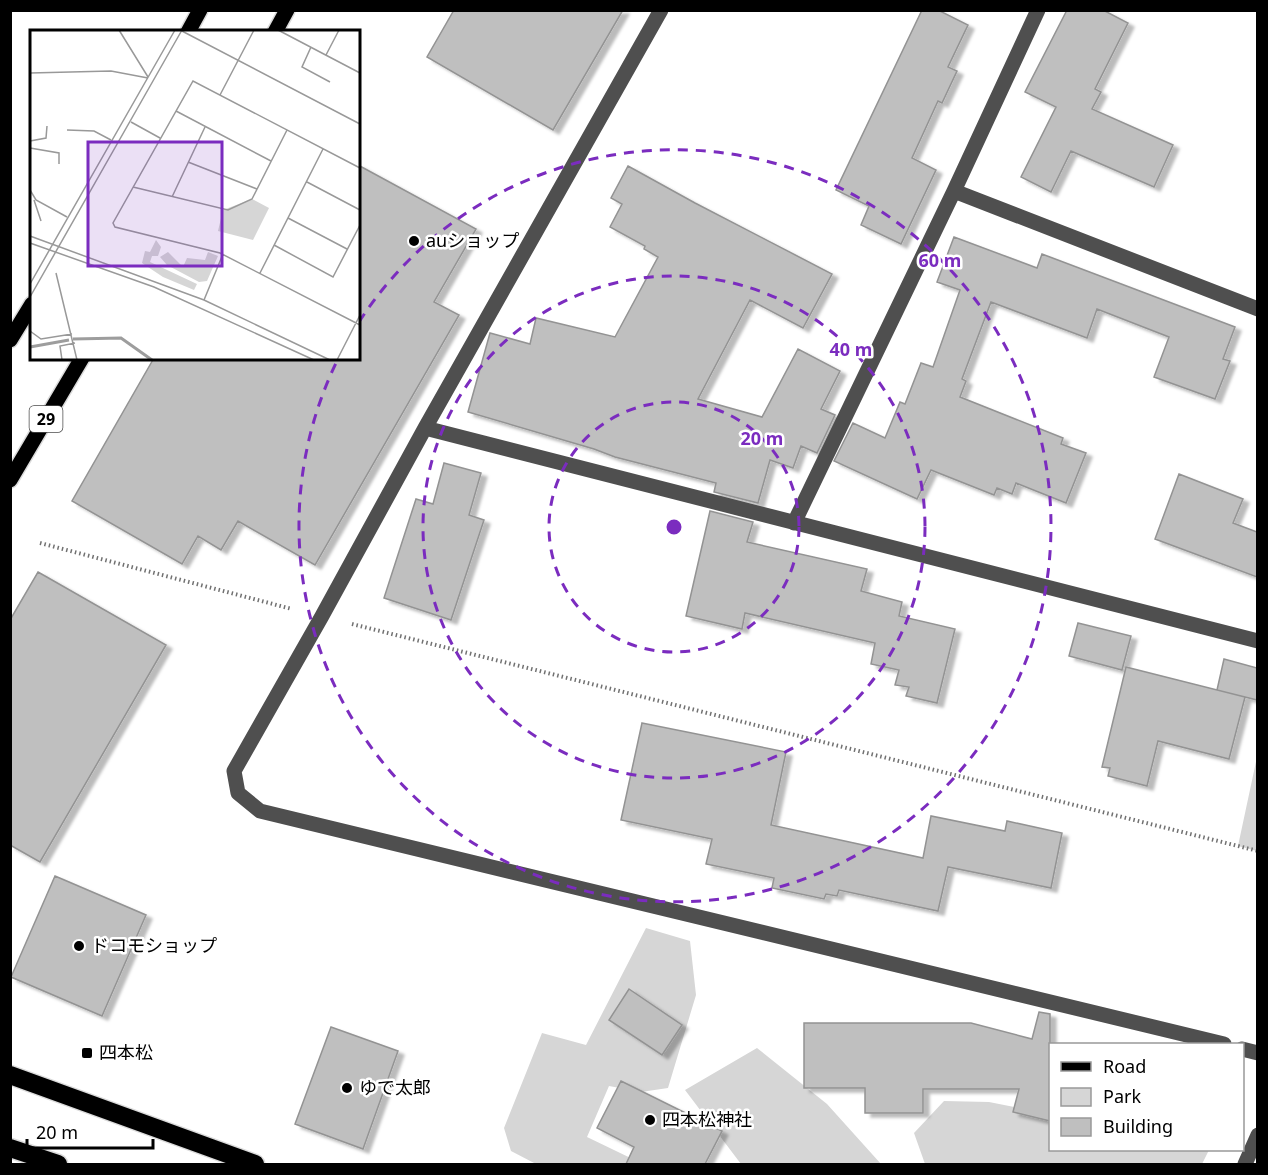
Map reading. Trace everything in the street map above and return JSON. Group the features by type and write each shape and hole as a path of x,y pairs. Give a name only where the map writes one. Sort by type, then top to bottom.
{"highway":[{"path":"10,1075 255,1164"},
{"path":"10,1148 58,1164"}],"main road":[{"path":"189,30 200,10"},
{"path":"276,30 287,10"},
{"path":"10,340 30,307"},
{"name":"29","path":"10,480 81,360"}],"street":[{"path":"661,10 234,771 238,793 260,811 1220,1043"},
{"path":"794,523 954,191 1038,10"},
{"path":"954,191 1257,309"},
{"path":"425,428 1257,641"},
{"path":"1245,1164 1257,1135"}],"path":[{"path":"40,543 1257,851"}],"green space":[{"path":"1257,757 1257,851 1238,846"},
{"path":"646,928 690,941 696,995 668,1088 641,1092 609,1086 587,1137 643,1164 536,1164 511,1151 504,1128 542,1033 586,1045"},
{"path":"757,1048 827,1104 881,1164 741,1164 685,1090"},
{"path":"944,1101 989,1102 1049,1114 1049,1151 1208,1151 1202,1164 925,1164 914,1133"}],"building":[{"path":"454,10 623,10 553,130 427,57"},
{"path":"922,10 938,10 968,25 948,67 957,71 942,103 938,101 912,158 936,170 901,244 861,225 869,206 836,190"},
{"path":"1067,10 1103,10 1128,23 1095,89 1101,92 1092,109 1173,145 1154,187 1071,151 1051,192 1021,177 1056,107 1025,92"},
{"path":"360,166 476,229 434,302 459,315 315,565 238,521 221,550 198,536 182,564 72,501 153,360 360,360"},
{"path":"628,166 832,274 803,328 750,300 698,399 762,417 798,349 840,371 821,409 835,415 817,453 801,446 793,468 770,460 758,503 714,492 716,483 615,457 468,412 490,333 530,344 536,318 615,337 658,257 644,249 645,246 610,227 622,204 611,198"},
{"path":"954,237 1037,268 1042,254 1235,327 1223,359 1230,361 1215,399 1154,377 1169,337 1097,309 1087,338 991,302 962,379 966,381 960,397 1063,438 1061,444 1086,453 1066,503 1016,483 1012,494 997,488 994,495 931,470 917,499 834,461 853,423 885,438 900,402 905,404 921,363 933,367 960,290 937,282"},
{"path":"444,463 481,473 469,515 484,520 451,620 384,598 416,499 433,504"},
{"path":"1179,474 1243,499 1233,523 1257,532 1257,577 1155,539"},
{"path":"710,511 753,522 747,542 867,569 861,591 902,602 899,616 955,629 937,703 906,696 909,687 895,685 899,670 871,664 875,643 745,613 742,629 686,616"},
{"path":"38,572 166,645 40,862 10,845 10,620"},
{"path":"1078,623 1131,636 1122,670 1069,656"},
{"path":"1224,659 1257,668 1257,700 1217,690"},
{"path":"1126,667 1245,697 1229,759 1158,741 1147,786 1108,776 1110,768 1102,767"},
{"path":"642,723 786,752 771,825 923,858 931,816 1005,831 1007,821 1062,833 1051,888 948,867 938,911 839,890 837,896 826,894 824,899 772,888 774,878 706,864 712,839 621,820"},
{"name":"ドコモショップ","path":"55,876 146,915 102,1016 11,977"},
{"path":"629,989 682,1025 662,1055 609,1020"},
{"path":"1039,1012 1050,1014 1049,1121 1013,1112 1019,1089 923,1089 923,1113 865,1113 865,1088 804,1088 804,1023 971,1023 1032,1039"},
{"name":"ゆで太郎","path":"331,1027 398,1051 363,1149 295,1124"},
{"name":"四本松神社","path":"621,1081 722,1131 705,1164 626,1164 634,1147 597,1128"}],"place":[{"name":"auショップ","path":"414,241"},
{"name":"ドコモショップ","path":"79,946"},
{"name":"四本松","path":"87,1053"},
{"name":"ゆで太郎","path":"347,1088"},
{"name":"四本松神社","path":"650,1120"}]}
